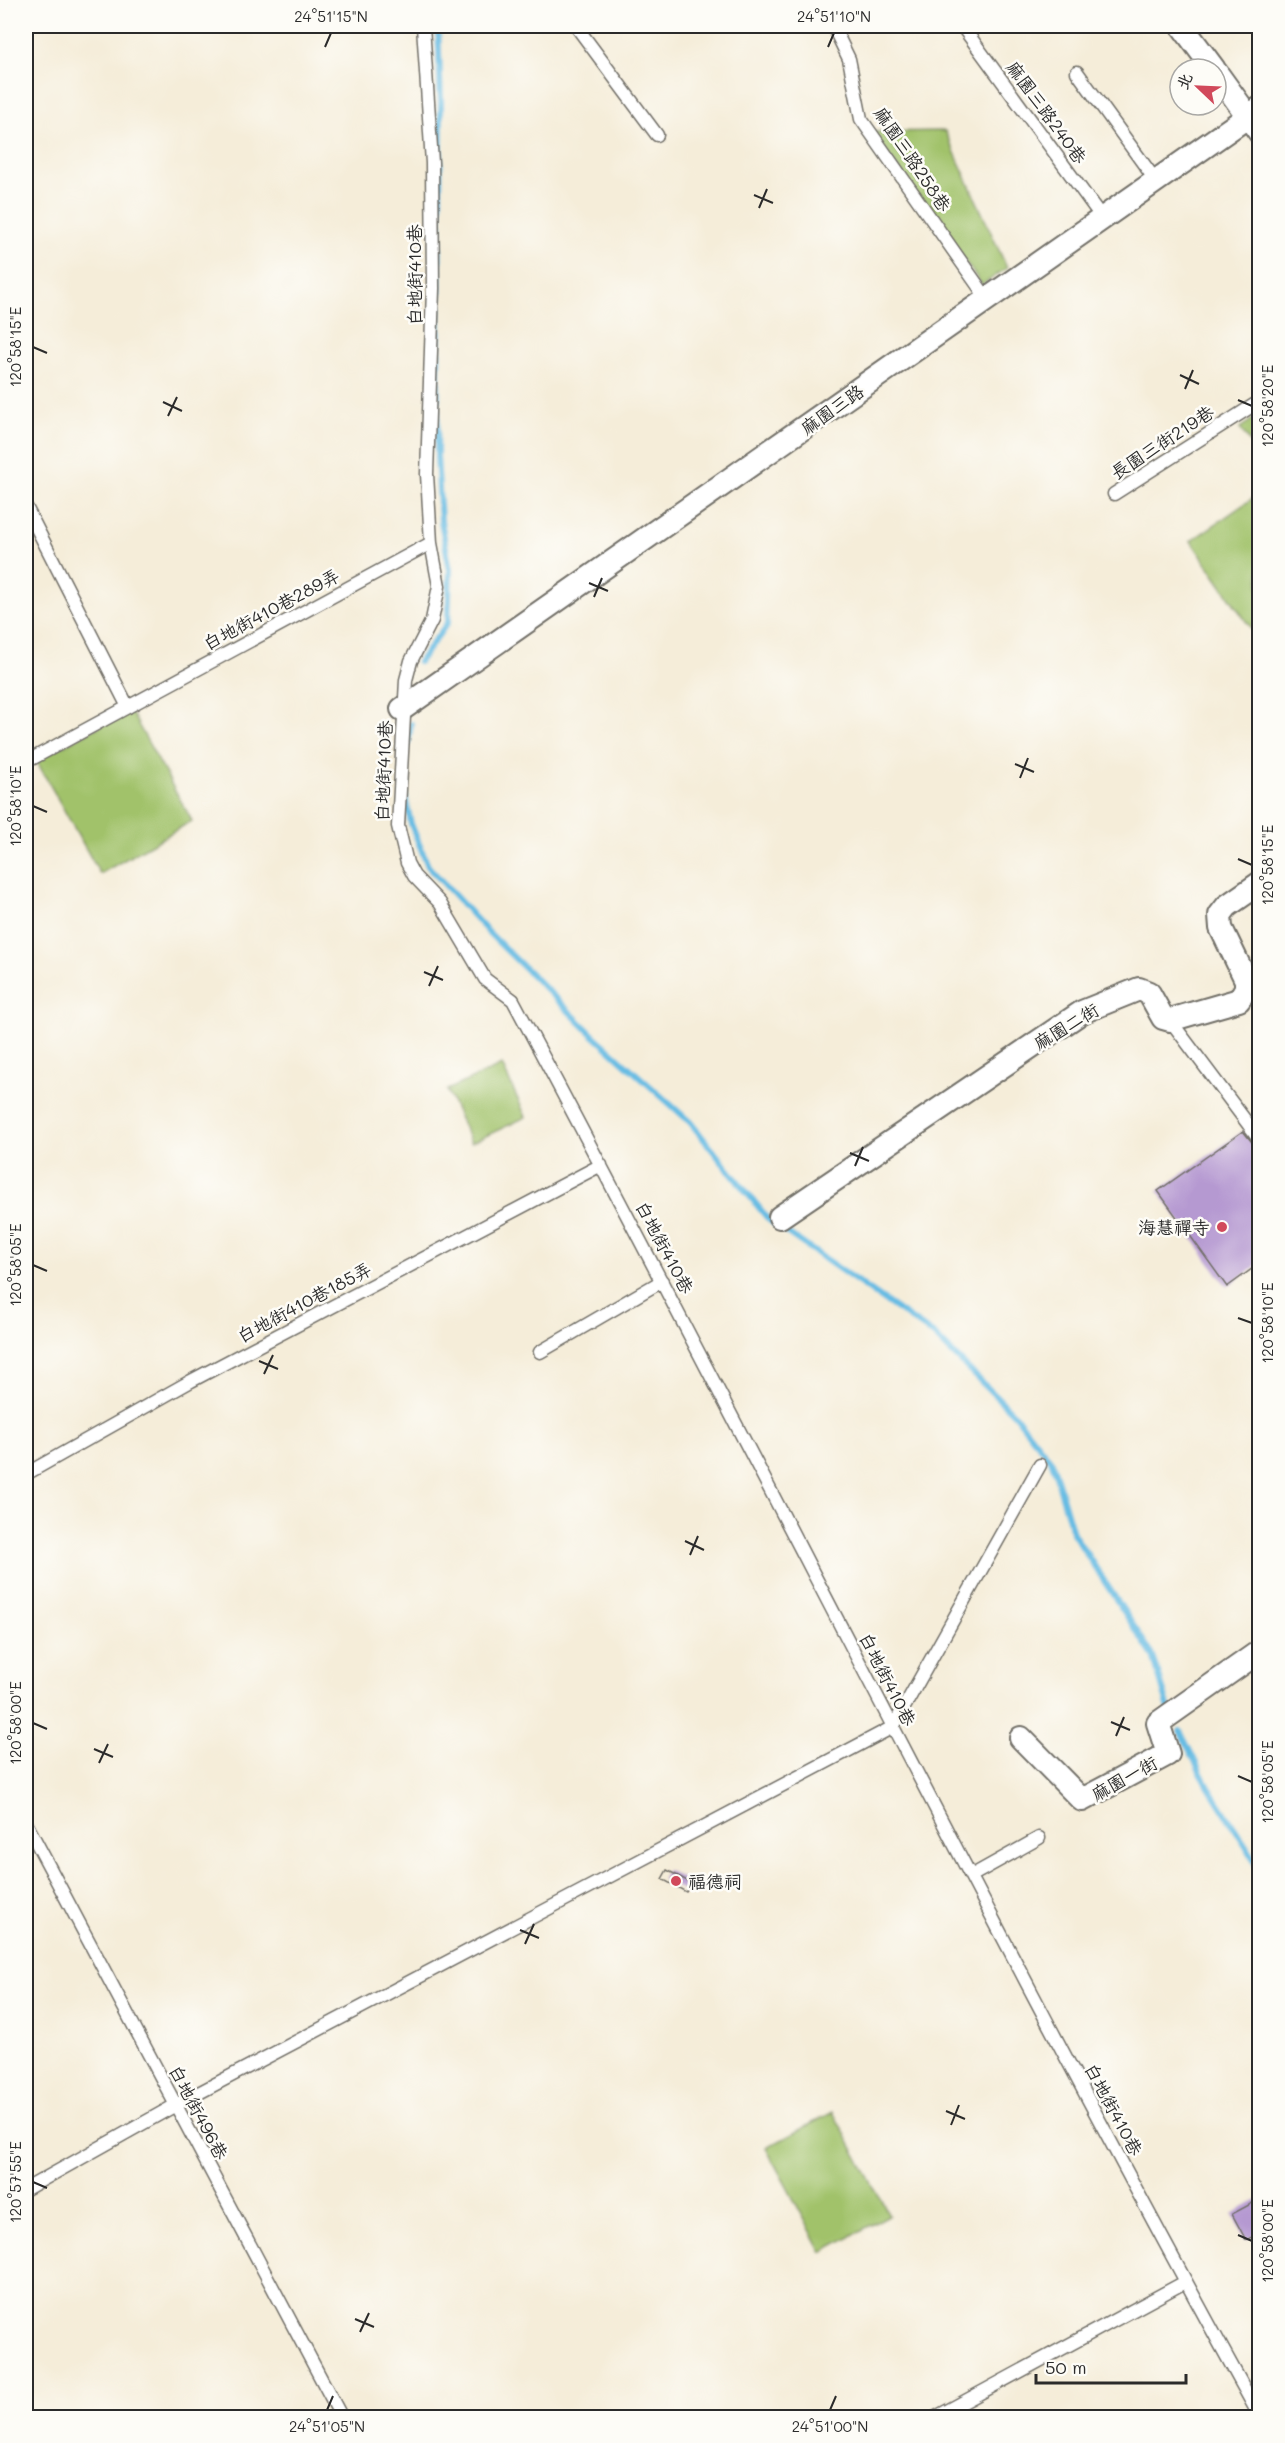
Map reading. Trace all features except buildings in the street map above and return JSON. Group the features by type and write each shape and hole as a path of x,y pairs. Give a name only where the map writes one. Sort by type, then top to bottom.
{"street":[{"path":"1182,26 1205,57"},
{"path":"1228,86 1256,119"},
{"name":"麻園三路","path":"402,709 1156,181 1256,119"},
{"path":"1170,1020 1239,1000 1246,980 1221,928 1220,915 1227,906 1260,883"},
{"name":"麻園二街","path":"780,1217 1082,1012 1139,989 1149,993 1163,1018 1170,1020"},
{"name":"麻園一街","path":"1021,1738 1082,1800 1168,1754 1158,1723 1260,1651"}],"lane":[{"name":"白地街410巷","path":"423,26 433,288 427,474 431,543 439,586 432,620 409,670 402,709 398,826 407,862 414,876 440,903 485,979 513,1000 1185,2282 1260,2417"},
{"path":"576,26 657,135"},
{"name":"麻園三路258巷","path":"833,26 849,59 861,119 988,300"},
{"name":"麻園三路240巷","path":"962,26 1103,219"},
{"path":"1077,72 1156,181"},
{"name":"長園三街219巷","path":"1114,494 1260,401"},
{"path":"26,507 128,707"},
{"name":"白地街410巷289弄","path":"26,762 431,543"},
{"path":"1170,1020 1260,1140"},
{"name":"白地街410巷185弄","path":"26,1474 191,1382 601,1165"},
{"path":"540,1352 662,1281"},
{"path":"26,2189 174,2106 893,1727 1040,1465"},
{"name":"白地街496巷","path":"26,1823 174,2106 342,2418"},
{"path":"971,1876 1039,1838"},
{"path":"934,2418 1185,2282"}],"green space":[{"path":"945,131 1007,268 982,285 871,132"},
{"path":"1259,415 1259,456 1240,428"},
{"path":"1259,494 1259,640 1191,541"},
{"path":"130,710 192,821 100,874 36,760"},
{"path":"502,1065 526,1117 471,1143 447,1090"},
{"path":"833,2112 889,2215 822,2252 766,2148"}],"waterway":[{"path":"419,662 448,622 450,570 441,521 437,456 441,102 438,26"},
{"path":"408,744 411,724"},
{"path":"404,790 411,824 428,866 487,931 593,1035 690,1122 769,1220 934,1335 1014,1414 1052,1462 1073,1533 1153,1656 1169,1709"},
{"path":"1180,1731 1205,1781 1253,1857 1260,1877"}],"place":[{"name":"海慧禪寺","path":"1222,1227"},
{"name":"福德祠","path":"676,1881"}]}
